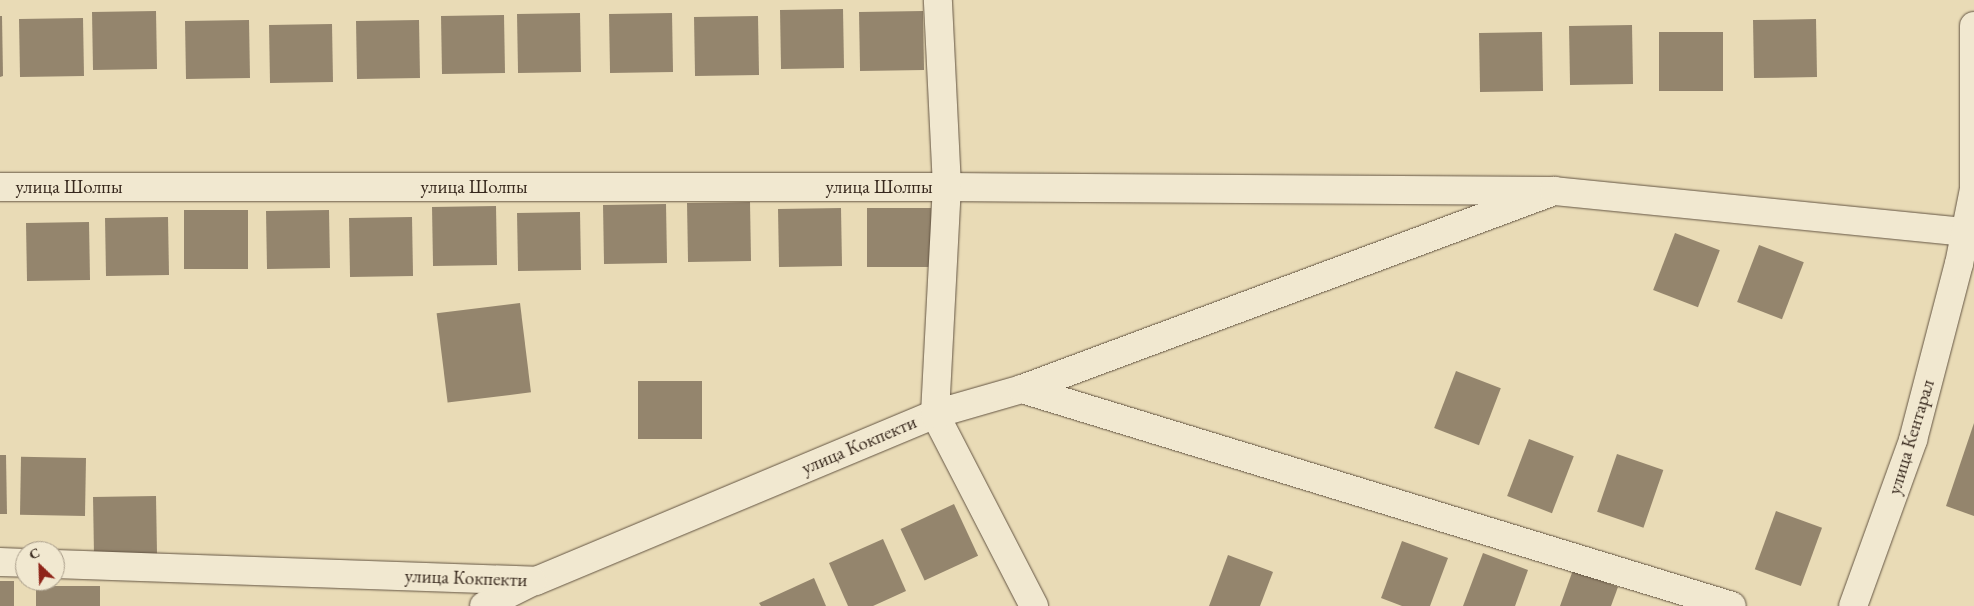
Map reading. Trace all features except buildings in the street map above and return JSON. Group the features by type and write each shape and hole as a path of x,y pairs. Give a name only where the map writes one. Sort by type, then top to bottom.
{"street":[{"path":"938,0 947,187 935,414 1034,606"},
{"name":"улица Кентарал","path":"1854,606 1914,440 1966,267 1965,232 1974,189 1974,26"},
{"name":"улица Шолпы","path":"0,187 947,187 1554,191 1965,232"},
{"name":"улица Кокпекти","path":"65,564 536,581 935,414 1022,389 1554,191"},
{"path":"1022,389 1732,606"},
{"path":"0,562 15,563"},
{"path":"484,606 536,581"}]}
